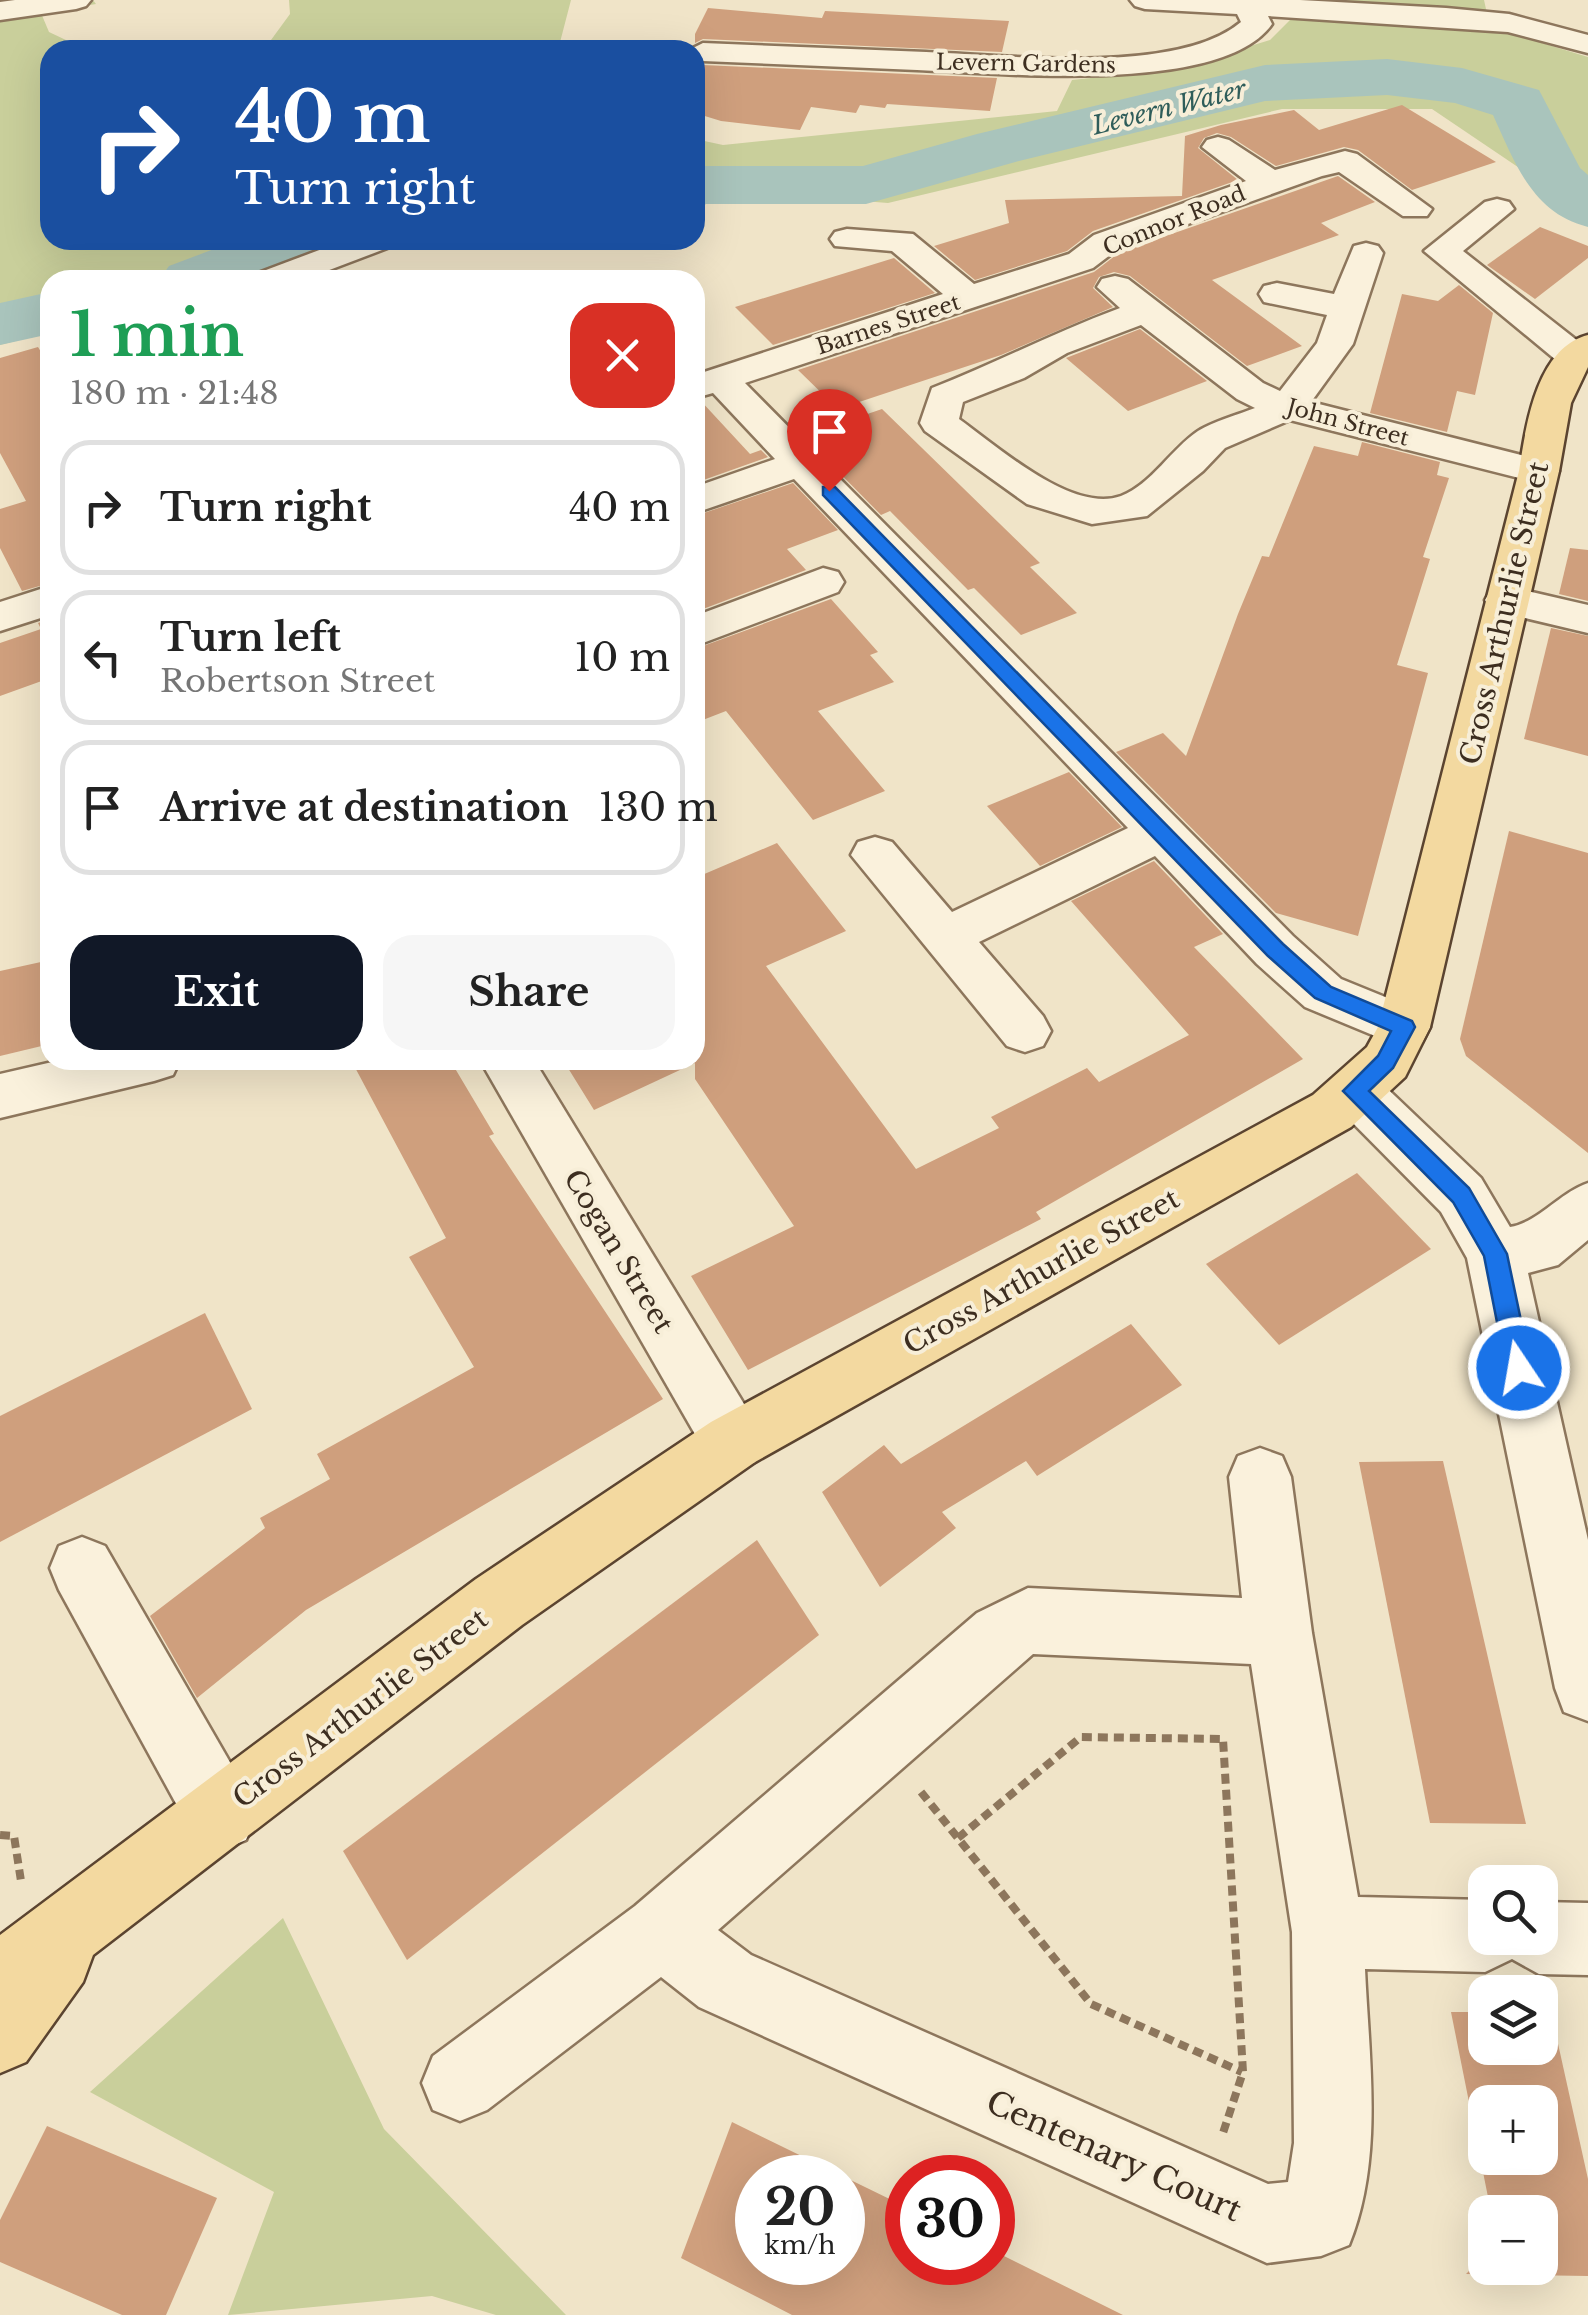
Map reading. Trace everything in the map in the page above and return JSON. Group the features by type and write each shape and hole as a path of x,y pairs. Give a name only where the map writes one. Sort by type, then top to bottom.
{"main road":[{"name":"Cross Arthurlie Street","path":"0,1980 499,1602 733,1442 1332,1112 1386,1062 1404,1027 1539,471 1551,395 1582,352"},
{"name":"Cross Arthurlie Street","path":"0,2036 86,1917"}],"street":[{"path":"0,10 76,0"},
{"path":"1145,0 1510,23 1588,44"},
{"name":"Levern Gardens","path":"705,52 762,64 1141,64 1206,53 1238,40 1257,24 1248,6"},
{"name":"Connor Road","path":"1218,147 1270,182"},
{"name":"Connor Road","path":"1081,261 1106,242 1270,182 1345,162 1414,209"},
{"path":"1498,209 1441,251 1582,352"},
{"path":"847,239 901,241 969,298"},
{"path":"297,270 351,250"},
{"path":"1146,310 1054,345 1011,370 945,396 940,423 1041,495 1092,511 1133,507 1190,463 1211,440 1287,408 1335,344 1366,254"},
{"name":"Barnes Street","path":"708,383 1081,261"},
{"name":"John Street","path":"1081,261 1250,391 1287,408 1539,471"},
{"path":"1277,294 1348,308"},
{"path":"708,383 801,463 1275,950 1323,992 1404,1027"},
{"path":"705,497 801,463"},
{"path":"707,640 823,582"},
{"path":"1506,600 1588,619"},
{"path":"0,617 40,603"},
{"path":"944,937 1162,832"},
{"path":"875,856 1025,1031"},
{"path":"0,1096 111,1070"},
{"name":"Cogan Street","path":"512,1070 733,1442"},
{"path":"1354,1091 1461,1195 1495,1254 1577,1594 1588,1688"},
{"path":"1495,1254 1538,1247 1588,1207"},
{"name":"Centenary Court","path":"661,1932 724,1981 1202,2196 1267,2224 1321,2217 1333,2143 1328,1932 1279,1633 1260,1477"},
{"path":"82,1568 220,1815"},
{"path":"460,2084 661,1932 1000,1636 1028,1622 1279,1633"},
{"path":"1328,1932 1468,1936"},
{"path":"1558,1938 1588,1939"}],"path":[{"path":"958,1838 1081,1736 1223,1738 1242,2072 1202,2196"},
{"path":"880,1740 1090,2004 1242,2072"}],"green space":[{"path":"0,0 93,0 96,4 41,13 49,32 66,40 40,40 40,250 274,250 230,270 40,270 40,335 0,345"},
{"path":"289,0 571,0 561,40 271,40 290,14"},
{"path":"1236,0 1484,0 1490,27 1588,57 1588,183 1555,192 1432,109 1282,109 888,203 723,190 705,205 705,141 723,145 1057,111 1072,80 1156,71 1201,61 1270,40 1297,13"},
{"path":"283,1918 384,2129 566,2315 496,2315 432,2296 228,2315 274,2192 90,2092"}],"building":[{"path":"708,8 822,18 825,11 1009,21 1002,52 695,40"},
{"path":"705,65 997,78 990,111 887,104 885,108 860,105 856,113 811,107 800,130 705,116"},
{"path":"1402,105 1496,162 1412,190 1358,150 1344,147 1276,166 1231,137 1217,133 1204,138 1198,148 1238,180 1093,231 1067,251 975,280 934,246 1009,223 1005,200 1182,196 1185,136 1221,125 1294,110 1319,130"},
{"path":"1338,176 1375,202 1321,223 1339,235 1212,280 1302,346 1247,366 1130,276 1114,272 1099,277 1093,288 1113,307 1001,355 838,409 798,370 1094,272 1120,252"},
{"path":"1540,227 1588,246 1588,258 1535,299 1487,265"},
{"path":"894,258 935,293 773,345 735,307"},
{"path":"1459,285 1493,313 1475,395 1457,391 1447,432 1370,413 1402,294 1438,301"},
{"path":"1140,329 1207,381 1128,411 1066,358"},
{"path":"38,347 40,350 40,586 22,591 0,548 0,509 26,501 0,453 0,358"},
{"path":"705,405 750,454 761,450 768,457 705,479"},
{"path":"882,409 1040,563 1030,567 1077,613 1021,635 974,588 968,590 890,511 881,515 803,436"},
{"path":"1362,442 1440,462 1437,475 1449,478 1423,557 1430,559 1397,665 1428,673 1358,936 1276,913 1116,752 1163,733 1186,756 1238,614 1262,556 1269,557 1314,446 1358,456"},
{"path":"793,483 838,530 787,549 806,570 705,608 705,513"},
{"path":"1570,548 1588,550 1588,601 1559,594"},
{"path":"831,599 878,652 870,655 894,682 818,711 885,791 813,820 726,711 705,719 705,645"},
{"path":"1551,628 1588,636 1588,756 1524,739"},
{"path":"40,629 40,682 0,696 0,643"},
{"path":"1069,772 1122,827 1040,866 987,806"},
{"path":"1509,831 1588,853 1588,1153 1466,1056 1460,1039"},
{"path":"777,843 846,931 766,966 916,1169 999,1128 991,1117 1087,1068 1099,1082 1189,1035 1071,901 1154,861 1223,934 1194,947 1303,1059 1036,1212 1041,1219 748,1370 691,1276 794,1226 695,1079 695,1070 705,1070 705,874"},
{"path":"40,962 40,1046 0,1056 0,971"},
{"path":"356,1070 456,1070 494,1134 489,1136 663,1399 306,1610 197,1698 150,1616 265,1528 260,1518 330,1479 317,1454 474,1367 409,1257 446,1238"},
{"path":"569,1070 680,1070 594,1110"},
{"path":"1357,1173 1431,1249 1279,1345 1206,1264"},
{"path":"205,1313 252,1409 0,1542 0,1416"},
{"path":"1131,1324 1182,1385 1037,1476 1026,1461 942,1512 956,1528 880,1587 822,1492 884,1445 901,1464"},
{"path":"1443,1461 1526,1824 1430,1823 1359,1462"},
{"path":"757,1540 819,1635 407,1960 343,1851"},
{"path":"1451,2012 1468,2012 1468,2065 1558,2065 1558,2044 1588,2179 1588,2276 1558,2276 1558,2195 1488,2195 1484,2175 1558,2175 1558,2085 1468,2085 1468,2097"},
{"path":"732,2122 800,2155 735,2155 735,2285 865,2285 865,2187 885,2197 885,2285 1015,2285 1015,2261 1123,2315 792,2315 681,2258"},
{"path":"47,2126 217,2198 166,2315 122,2315 0,2262 0,2220"}],"waterway":[{"name":"Levern Water","path":"705,185 866,185 999,147 1265,83 1387,77 1462,86 1518,103 1553,178 1588,208"},
{"name":"Levern Water","path":"226,270 270,250"},
{"name":"Levern Water","path":"0,324 40,315"}],"route":[{"path":"829,491 1275,950 1323,992 1404,1027 1386,1062 1354,1091 1461,1195 1495,1254 1519,1368"}]}
